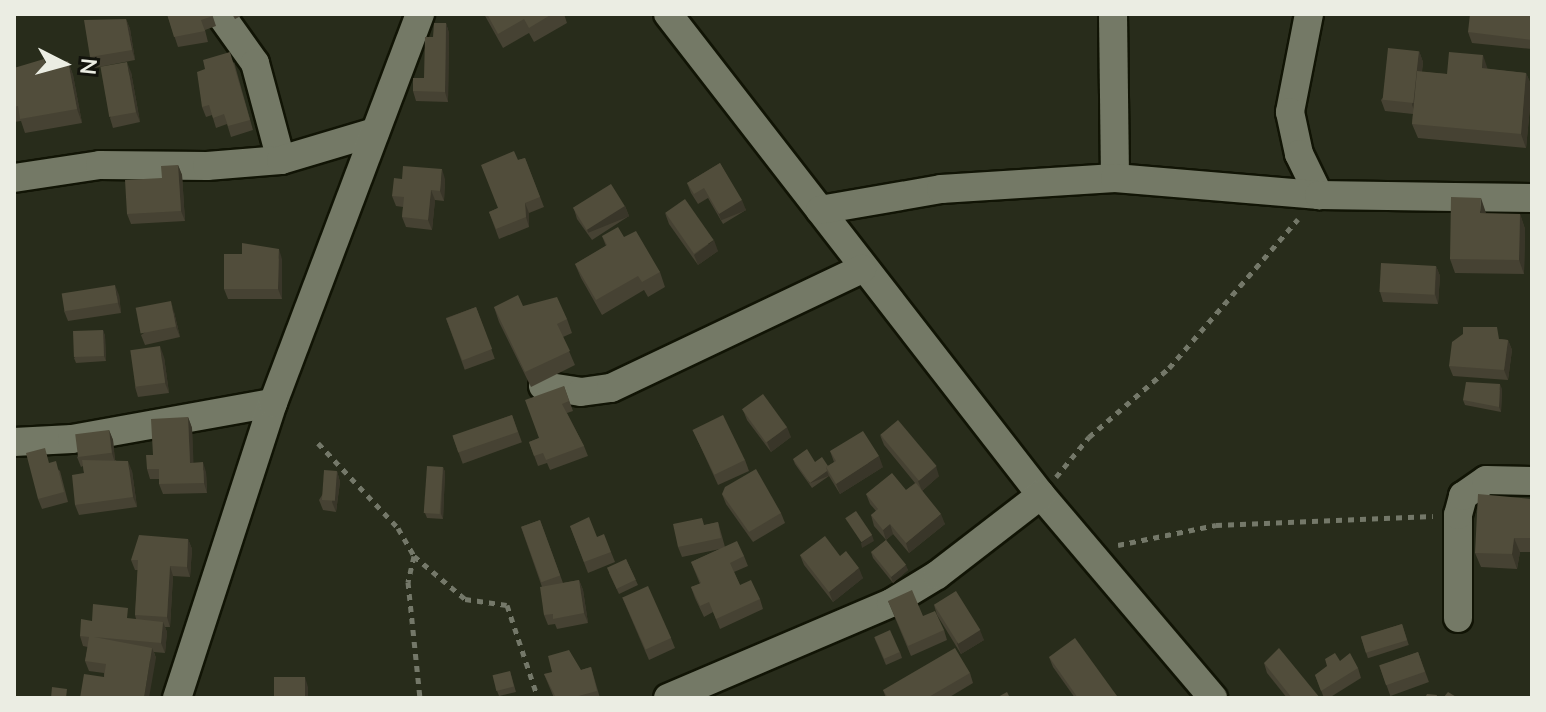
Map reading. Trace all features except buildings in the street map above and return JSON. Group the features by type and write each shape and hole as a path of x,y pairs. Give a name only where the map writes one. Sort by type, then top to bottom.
{"street":[{"path":"220,14 255,63 281,160"},
{"path":"177,698 273,403 420,14"},
{"path":"668,14 862,269 1041,495 1213,698"},
{"path":"1113,14 1115,178"},
{"path":"1309,14 1290,112 1299,154 1319,195"},
{"path":"14,178 100,165 207,166 281,160 375,132"},
{"path":"820,210 941,189 1115,178 1319,195 1532,198"},
{"path":"543,386 581,392 611,388 862,269"},
{"path":"14,442 72,439 273,403"},
{"path":"1458,618 1458,515 1463,496 1486,480 1532,481"},
{"path":"668,698 891,603 937,575 1041,495"}],"path":[{"path":"1041,495 1089,437 1169,368 1319,195"},
{"path":"318,443 398,528 414,556 465,599 507,605 538,698"},
{"path":"1089,553 1216,525 1458,515"},
{"path":"414,556 408,582 420,698"}]}
